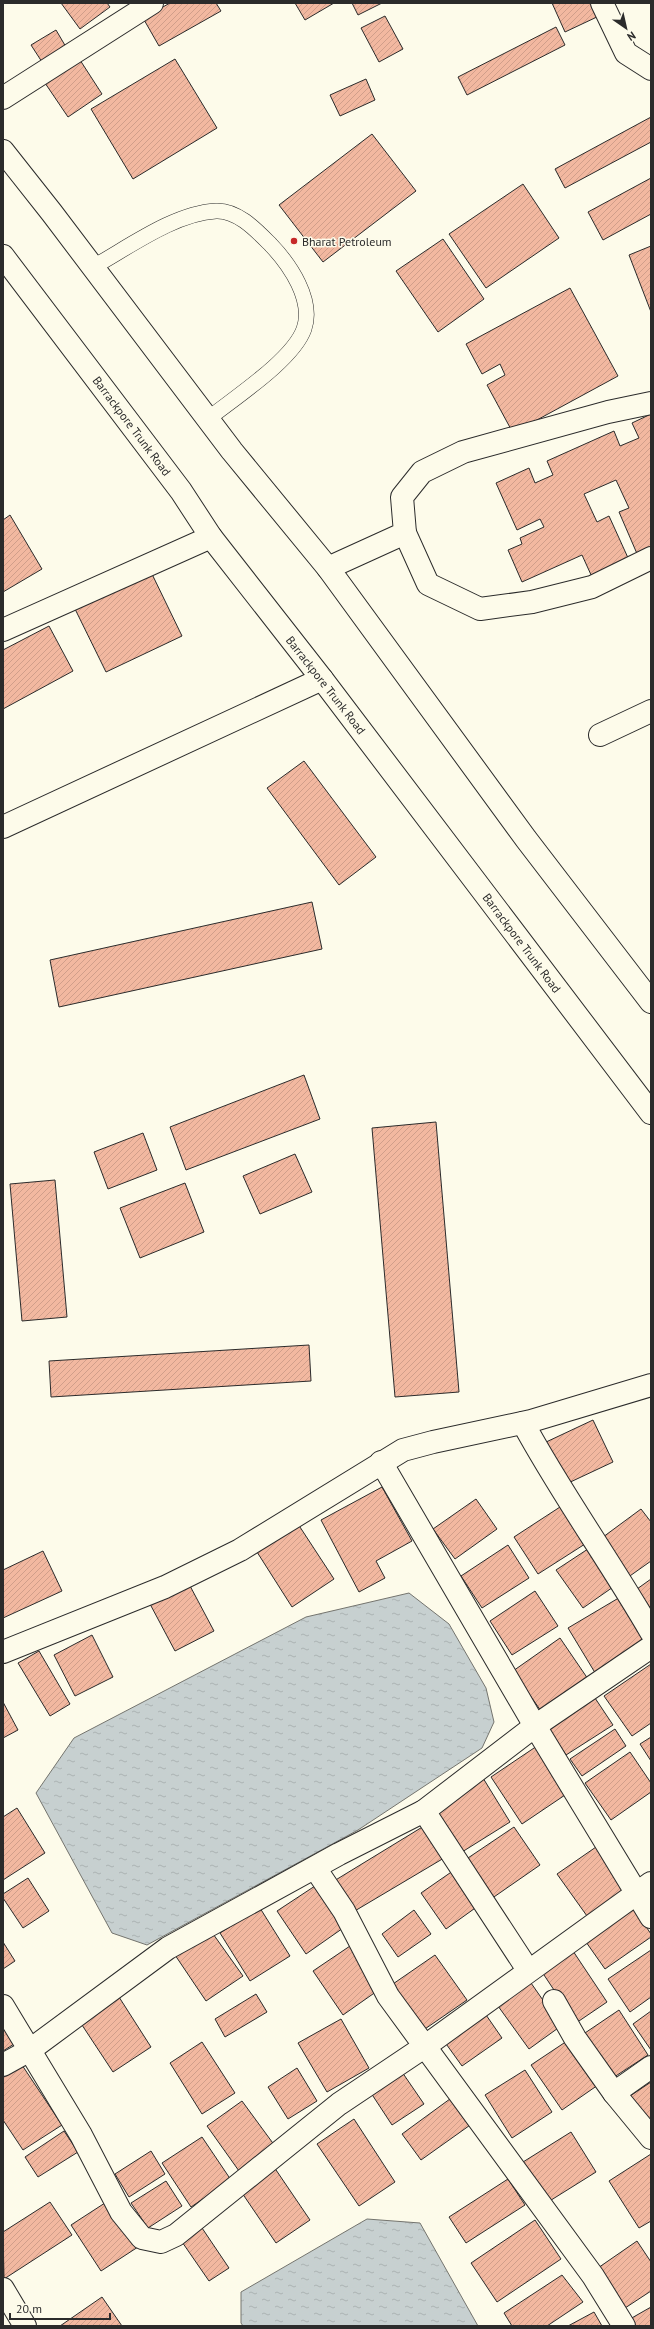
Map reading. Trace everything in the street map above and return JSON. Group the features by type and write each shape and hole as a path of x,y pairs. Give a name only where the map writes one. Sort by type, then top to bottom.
{"street":[{"path":"3,98 152,3"},
{"path":"602,3 626,53 651,69"},
{"path":"3,151 208,419 328,568 526,839 651,1002"},
{"name":"Barrackpore Trunk Road","path":"3,256 176,485 211,537 322,678 651,1113"},
{"path":"651,403 608,412 463,452 422,472 402,497 405,533 428,584 480,609 532,602 592,587 651,558"},
{"path":"328,568 405,533"},
{"path":"3,630 211,537"},
{"path":"3,828 322,678"},
{"path":"600,735 651,711"},
{"path":"3,1652 172,1584 240,1550 381,1462 404,1450 433,1442 523,1423 651,1385"},
{"path":"523,1423 547,1467 627,1590 651,1632"},
{"path":"381,1462 535,1726 643,1889 651,1917"},
{"path":"3,2066 30,2050 168,1948 424,1811 535,1726 651,1648"},
{"path":"424,1811 528,1970"},
{"path":"315,1868 344,1911 388,1996 593,2276 624,2326"},
{"path":"3,2006 81,2134 121,2212 142,2238 161,2242 182,2231 339,2104 424,2047 528,1970 643,1889"},
{"path":"554,2001 575,2038 614,2093 651,2138"},
{"path":"614,2093 651,2067"},
{"path":"3,2289 25,2326"}],"lane":[{"path":"93,267 185,217 218,211 238,216 255,230 272,246 292,272 303,295 306,313 304,328 298,341 284,357 208,419"}],"water":[{"path":"409,1593 449,1624 486,1688 494,1722 482,1748 358,1830 147,1945 112,1933 36,1793 74,1738 306,1617"},
{"path":"367,2219 420,2223 478,2326 243,2326 241,2323 241,2292"}],"building":[{"path":"61,3 107,3 110,7 80,29"},
{"path":"170,3 216,3 221,11 159,46 143,18"},
{"path":"295,3 334,3 305,20"},
{"path":"352,3 382,3 358,15"},
{"path":"552,3 594,3 599,16 565,32"},
{"path":"385,16 403,49 379,62 361,28"},
{"path":"556,27 565,45 467,95 458,77"},
{"path":"56,30 66,47 42,62 31,45"},
{"path":"175,59 217,128 133,179 91,109"},
{"path":"80,60 102,94 68,117 45,83"},
{"path":"366,79 375,100 340,116 330,95"},
{"path":"651,117 651,142 565,188 555,169"},
{"path":"372,134 416,191 323,262 279,205"},
{"path":"651,178 651,214 603,240 588,212"},
{"path":"523,184 559,238 486,288 449,234"},
{"path":"443,239 484,299 438,332 396,271"},
{"path":"651,246 651,312 629,255"},
{"path":"570,288 618,376 513,433 487,385 505,375 500,364 482,374 466,344"},
{"path":"651,414 651,550 638,556 619,512 629,508 616,480 584,494 597,522 609,516 629,560 592,577 582,555 522,582 508,550 522,544 520,538 544,527 540,519 517,530 496,483 529,468 535,483 553,475 547,461 614,431 620,446 639,438 632,423"},
{"path":"10,515 42,569 3,592 3,520"},
{"path":"151,572 182,636 106,672 75,609"},
{"path":"49,626 73,671 3,709 3,650"},
{"path":"304,761 376,857 339,885 267,788"},
{"path":"312,902 322,949 59,1007 50,960"},
{"path":"304,1075 320,1119 186,1170 170,1127"},
{"path":"436,1122 459,1392 395,1397 372,1128"},
{"path":"143,1133 157,1170 108,1189 94,1152"},
{"path":"295,1154 312,1192 260,1214 243,1176"},
{"path":"55,1180 67,1317 22,1321 10,1184"},
{"path":"185,1183 204,1232 140,1258 120,1208"},
{"path":"309,1345 311,1381 51,1397 49,1361"},
{"path":"593,1420 613,1462 564,1485 544,1443"},
{"path":"382,1487 412,1541 376,1561 385,1578 359,1592 321,1520"},
{"path":"476,1499 497,1529 455,1559 433,1529"},
{"path":"560,1507 585,1544 538,1574 514,1537"},
{"path":"641,1509 651,1522 651,1561 627,1578 599,1540"},
{"path":"298,1524 334,1579 292,1607 257,1552"},
{"path":"508,1545 529,1578 482,1608 461,1576"},
{"path":"591,1547 616,1585 583,1608 556,1570"},
{"path":"43,1551 62,1591 3,1618 3,1570"},
{"path":"651,1579 651,1609 637,1589"},
{"path":"189,1584 214,1631 175,1651 150,1604"},
{"path":"535,1591 558,1626 512,1655 490,1621"},
{"path":"622,1596 651,1643 597,1676 568,1628"},
{"path":"92,1635 113,1677 75,1696 54,1655"},
{"path":"560,1638 588,1679 541,1711 513,1671"},
{"path":"39,1651 70,1704 50,1716 18,1663"},
{"path":"651,1664 651,1723 632,1736 604,1696"},
{"path":"595,1698 613,1725 566,1755 549,1729"},
{"path":"3,1702 18,1730 3,1738"},
{"path":"615,1729 626,1746 582,1776 570,1759"},
{"path":"651,1737 651,1761 640,1744"},
{"path":"537,1746 568,1793 522,1824 491,1777"},
{"path":"630,1752 651,1783 651,1792 611,1820 585,1783"},
{"path":"483,1778 510,1822 462,1852 434,1808"},
{"path":"17,1808 45,1853 3,1880 3,1817"},
{"path":"424,1826 444,1858 353,1912 334,1881"},
{"path":"514,1827 540,1865 491,1899 465,1860"},
{"path":"596,1847 626,1888 587,1916 557,1874"},
{"path":"460,1866 485,1901 446,1929 421,1893"},
{"path":"28,1878 49,1911 23,1928 3,1898 3,1894"},
{"path":"318,1884 346,1926 306,1954 277,1911"},
{"path":"260,1908 290,1956 250,1981 220,1933"},
{"path":"634,1909 651,1934 651,1937 605,1969 586,1942"},
{"path":"414,1910 431,1934 398,1957 382,1934"},
{"path":"211,1931 243,1976 206,2001 175,1955"},
{"path":"3,1942 15,1961 3,1969"},
{"path":"350,1946 380,1989 343,2015 313,1971"},
{"path":"651,1950 651,1997 630,2012 608,1979"},
{"path":"573,1951 607,2002 576,2023 542,1972"},
{"path":"435,1955 467,2000 422,2031 390,1986"},
{"path":"531,1983 561,2026 529,2049 498,2006"},
{"path":"256,1994 267,2012 225,2037 215,2019"},
{"path":"119,1997 151,2047 113,2072 80,2022"},
{"path":"619,2010 648,2055 608,2081 579,2037"},
{"path":"651,2011 651,2050 633,2024"},
{"path":"484,2012 502,2038 462,2066 444,2041"},
{"path":"341,2019 369,2068 327,2092 298,2043"},
{"path":"3,2026 14,2044 3,2051"},
{"path":"567,2041 598,2085 562,2110 531,2065"},
{"path":"202,2042 235,2093 202,2114 170,2063"},
{"path":"22,2065 62,2125 23,2150 3,2120 3,2077"},
{"path":"297,2068 317,2101 288,2119 268,2087"},
{"path":"525,2070 552,2112 512,2138 485,2095"},
{"path":"402,2072 424,2104 392,2125 371,2093"},
{"path":"651,2082 651,2126 630,2096"},
{"path":"454,2096 473,2123 421,2160 402,2134"},
{"path":"242,2101 275,2146 239,2171 207,2126"},
{"path":"354,2119 395,2182 359,2206 317,2144"},
{"path":"64,2131 78,2152 38,2177 25,2157"},
{"path":"571,2132 596,2172 548,2202 523,2162"},
{"path":"202,2137 231,2180 191,2207 162,2163"},
{"path":"151,2151 165,2174 129,2197 115,2174"},
{"path":"651,2154 651,2221 639,2228 609,2181"},
{"path":"274,2167 310,2220 276,2243 240,2190"},
{"path":"508,2179 525,2205 466,2243 449,2217"},
{"path":"166,2181 182,2206 148,2228 131,2203"},
{"path":"108,2201 138,2247 101,2271 71,2225"},
{"path":"50,2202 72,2235 4,2279 3,2232"},
{"path":"535,2220 561,2259 497,2302 471,2263"},
{"path":"200,2225 229,2268 209,2281 180,2239"},
{"path":"637,2241 651,2262 651,2291 622,2310 595,2270"},
{"path":"562,2275 583,2302 547,2326 512,2326 504,2313"},
{"path":"102,2297 122,2326 60,2326"},
{"path":"651,2307 651,2326 635,2326 630,2319"},
{"path":"594,2312 602,2326 568,2326"}],"place":[{"name":"Bharat Petroleum","path":"294,241"}]}
